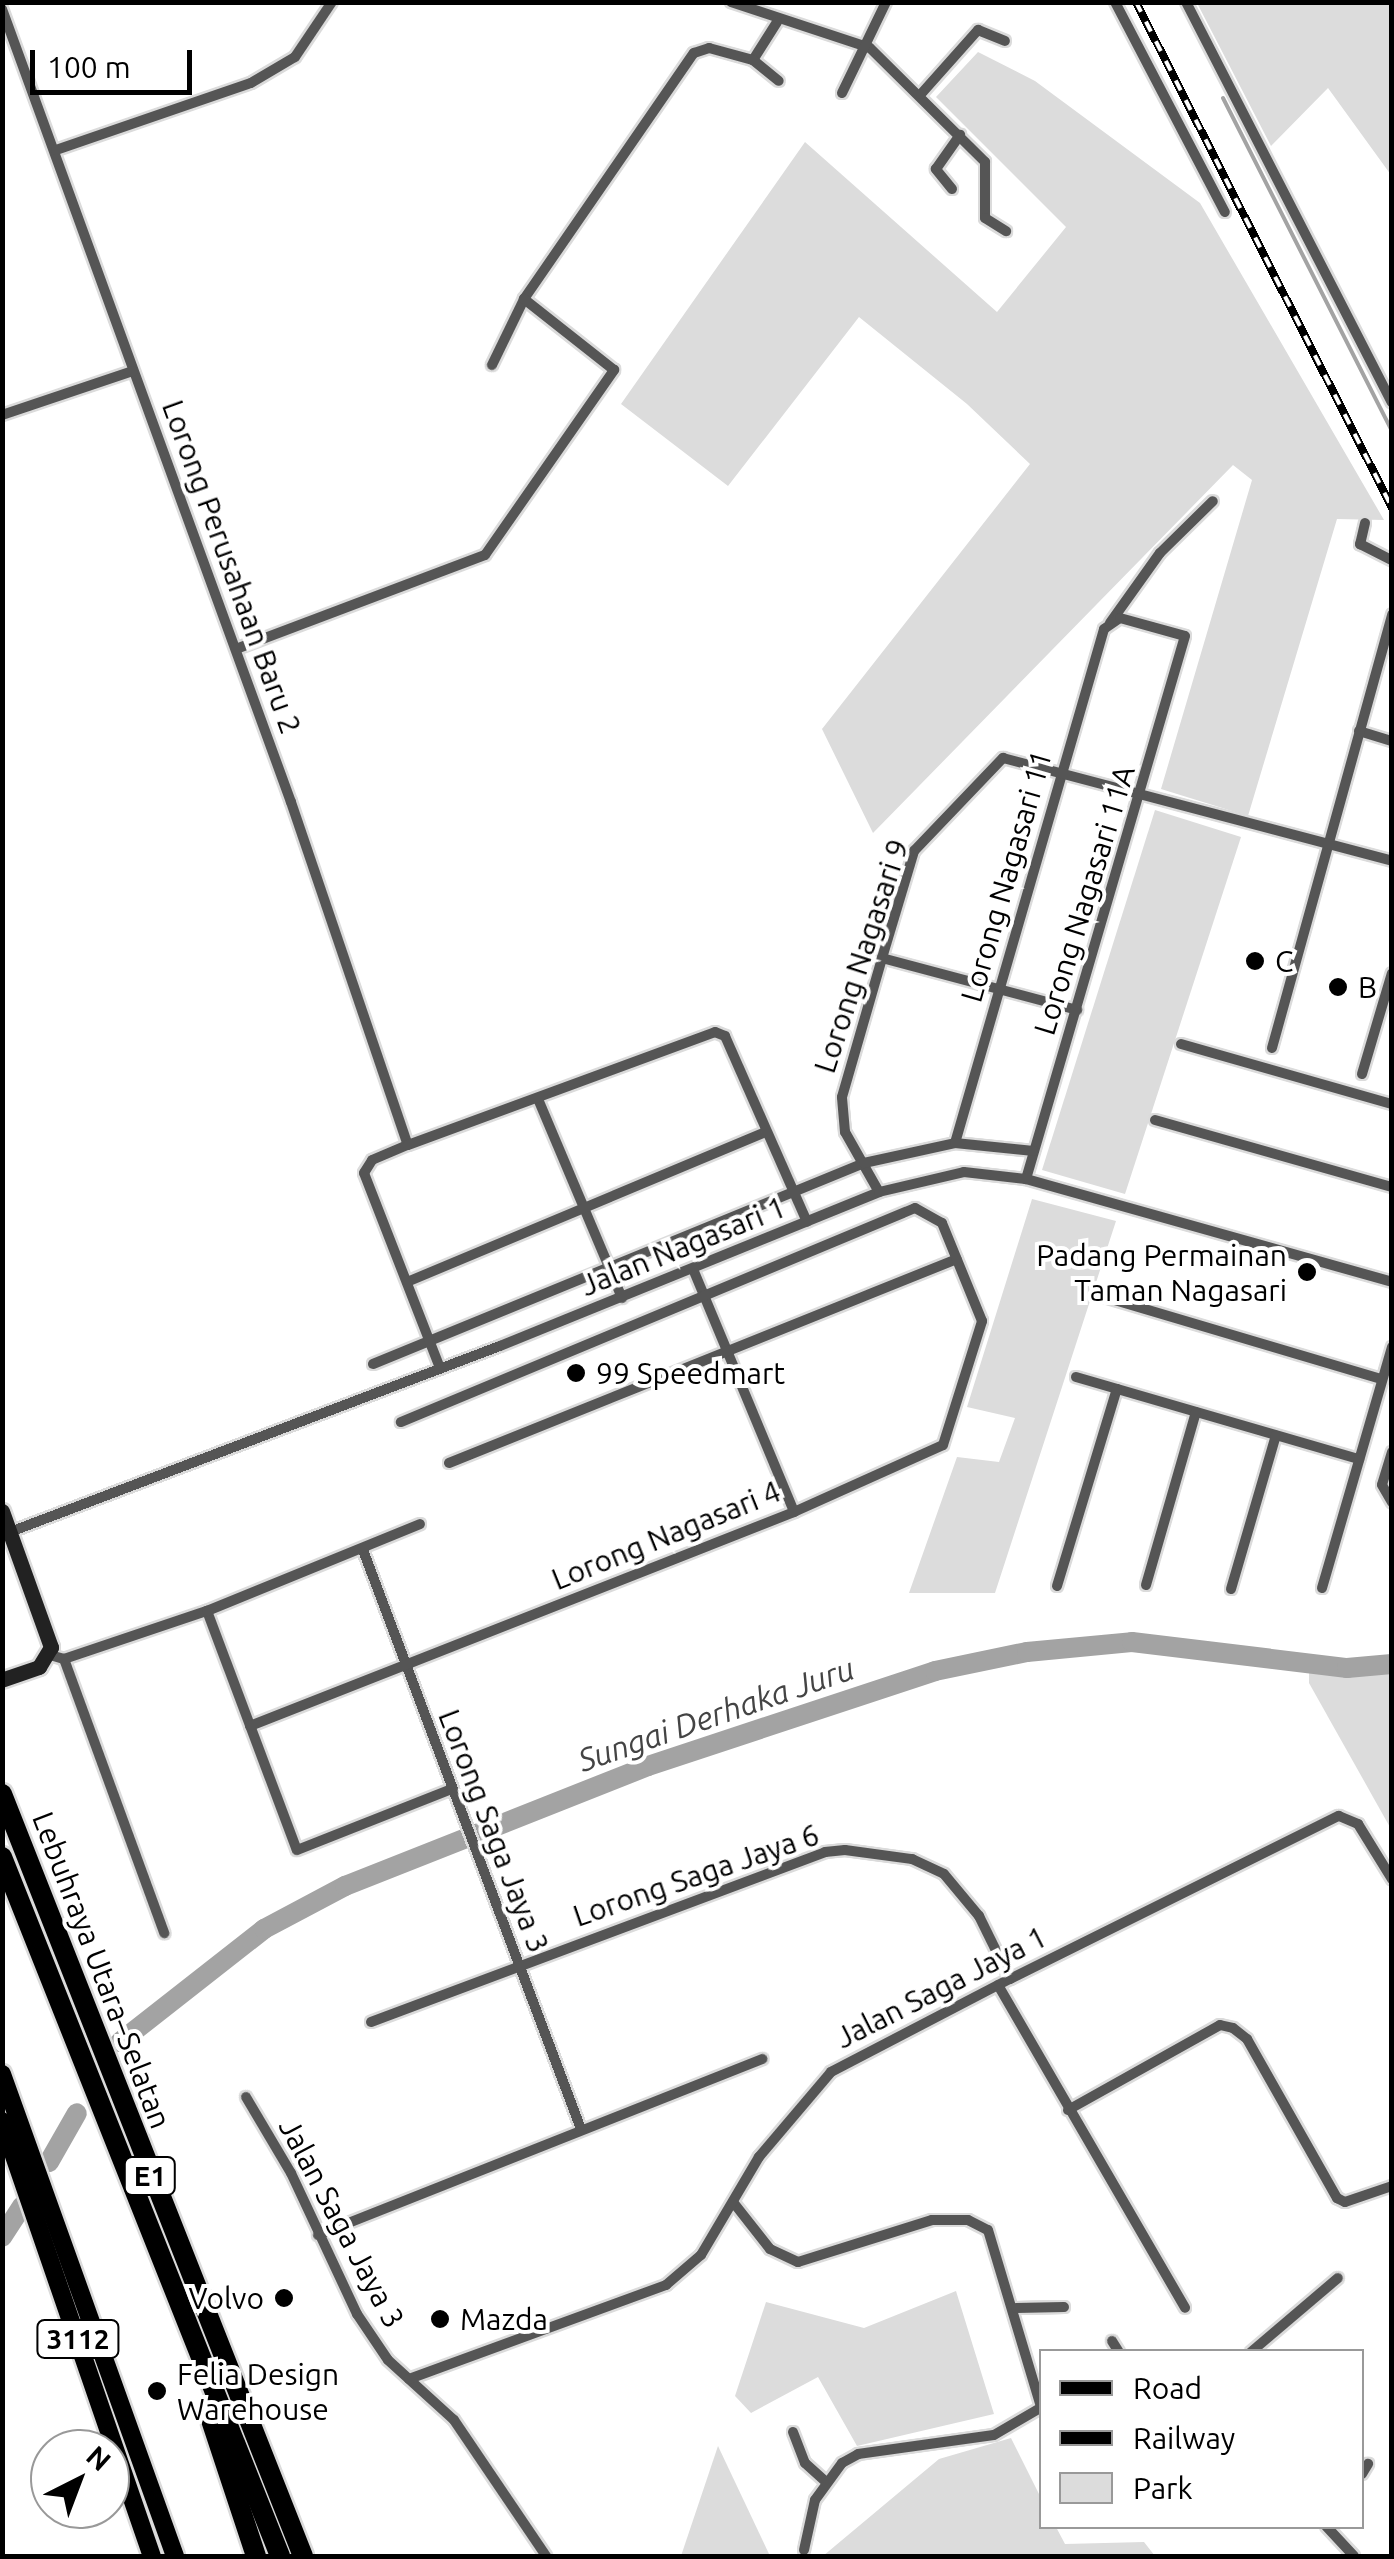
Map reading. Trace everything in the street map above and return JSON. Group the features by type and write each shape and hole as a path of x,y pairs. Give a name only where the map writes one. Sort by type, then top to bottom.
{"highway":[{"name":"Lebuhraya Utara–Selatan","path":"2,1794 303,2556"},
{"name":"Lebuhraya Utara–Selatan","path":"2,1857 189,2341 280,2556"},
{"path":"189,2341 256,2556"}],"main road":[{"path":"2,2074 175,2556"},
{"name":"3112","path":"2,2121 11,2166 152,2556"}],"street":[{"path":"56,150 251,83 294,57 332,2"},
{"path":"731,2 777,22 866,46 921,94 985,162 985,218 1006,231"},
{"path":"842,93 886,2"},
{"path":"1115,2 1225,212"},
{"path":"1186,2 1392,402"},
{"name":"Lorong Perusahaan Baru 2","path":"2,9 236,650 408,1146"},
{"path":"753,60 777,22"},
{"path":"921,94 974,32 1005,41"},
{"path":"492,365 524,299 702,48 753,60 778,81"},
{"path":"952,189 936,169 960,135"},
{"path":"236,650 484,555 614,370 524,299"},
{"path":"2,415 134,370"},
{"name":"Lorong Nagasari 11","path":"955,1143 1095,652 1160,553 1213,501"},
{"path":"1365,523 1360,544 1392,560"},
{"path":"1272,1048 1392,614"},
{"name":"Lorong Nagasari 11A","path":"1026,1179 1185,636 1120,618 1110,624"},
{"path":"1359,731 1392,741"},
{"name":"Lorong Nagasari 9","path":"878,1192 844,1132 842,1097 914,851 1003,758 1062,771"},
{"path":"1062,771 1392,861"},
{"path":"882,958 1076,1010"},
{"path":"1362,1074 1392,973"},
{"path":"440,1368 364,1173 368,1166 408,1146 715,1032 725,1036 807,1222"},
{"path":"1181,1044 1392,1104"},
{"path":"538,1099 622,1298"},
{"path":"1155,1120 1392,1187"},
{"path":"406,1282 766,1132"},
{"name":"Jalan Nagasari 1","path":"373,1364 864,1162 955,1143 1034,1151"},
{"name":"Jalan Nagasari 1","path":"10,1532 622,1298 878,1192 964,1172 1026,1179 1392,1282"},
{"path":"401,1422 914,1208 942,1223 957,1260 449,1463"},
{"name":"Lorong Nagasari 4","path":"250,1726 794,1512 943,1444 982,1321 957,1260"},
{"path":"693,1269 794,1512"},
{"path":"1100,1296 1382,1379"},
{"path":"1322,1588 1392,1347"},
{"path":"1076,1378 1360,1459"},
{"path":"1057,1586 1117,1389"},
{"path":"1146,1585 1196,1412"},
{"path":"1231,1589 1276,1435"},
{"path":"1392,1452 1382,1486 1392,1502"},
{"path":"2,1511 164,1933"},
{"path":"2,1680 57,1658 207,1610 420,1524"},
{"name":"Lorong Saga Jaya 3","path":"363,1550 580,2128"},
{"path":"207,1610 297,1850 452,1789"},
{"name":"Jalan Saga Jaya 1","path":"409,2379 666,2285 701,2256 759,2157 830,2072 1004,1982 1350,1816 1392,1880"},
{"name":"Lorong Saga Jaya 6","path":"370,2022 826,1852 846,1850 912,1859 944,1874 979,1916 1004,1982 1068,2110 1186,2308"},
{"path":"1068,2110 1220,2025 1233,2028 1246,2038 1336,2198 1345,2202 1392,2186"},
{"path":"318,2235 762,2059"},
{"name":"Jalan Saga Jaya 3","path":"246,2097 357,2314 388,2360 454,2420 546,2556"},
{"path":"733,2202 770,2250 798,2262 932,2220 968,2220 988,2230 1016,2308 1039,2399"},
{"path":"1255,2349 1338,2278"},
{"path":"1016,2308 1064,2307"},
{"path":"804,2550 826,2482 858,2454 994,2435 1039,2408"},
{"path":"792,2432 805,2463 826,2482"},
{"path":"1329,2529 1354,2556"}],"green space":[{"path":"1197,3 1391,3 1391,175 1328,88 1271,146"},
{"path":"978,52 1035,81 1200,203 1384,520 1337,519 1248,816 1161,789 1252,480 1233,465 873,833 822,729 1030,464 967,404 859,317 728,486 621,404 805,142 997,312 1066,227 936,97"},
{"path":"1155,810 1241,837 1125,1194 1042,1170"},
{"path":"1032,1199 1116,1221 995,1593 909,1593 957,1457 999,1462 1015,1418 967,1407"},
{"path":"1391,1668 1391,1829 1309,1683 1309,1672"},
{"path":"956,2291 994,2414 857,2446 818,2377 751,2413 735,2396 766,2302 864,2328"},
{"path":"1011,2438 1039,2494 1039,2529 1057,2529 1065,2544 1144,2542 1155,2556 823,2556 939,2459"},
{"path":"718,2446 770,2556 681,2556"}],"waterway":[{"path":"1223,98 1392,431"},
{"name":"Sungai Derhaka Juru","path":"120,2042 264,1929 345,1886 648,1766 935,1671 1027,1652 1132,1642 1347,1668 1392,1664"},
{"path":"49,2162 77,2113"},
{"path":"2,2237 22,2206"},
{"path":"2,2222 6,2231"}],"railway":[{"path":"1136,2 1392,508"}],"place":[{"name":"C","path":"1255,961"},
{"name":"B","path":"1338,987"},
{"name":"Padang Permainan Taman Nagasari","path":"1307,1272"},
{"name":"99 Speedmart","path":"576,1373"},
{"name":"Volvo","path":"284,2298"},
{"name":"Mazda","path":"440,2319"},
{"name":"Felia Design Warehouse","path":"157,2391"}]}
